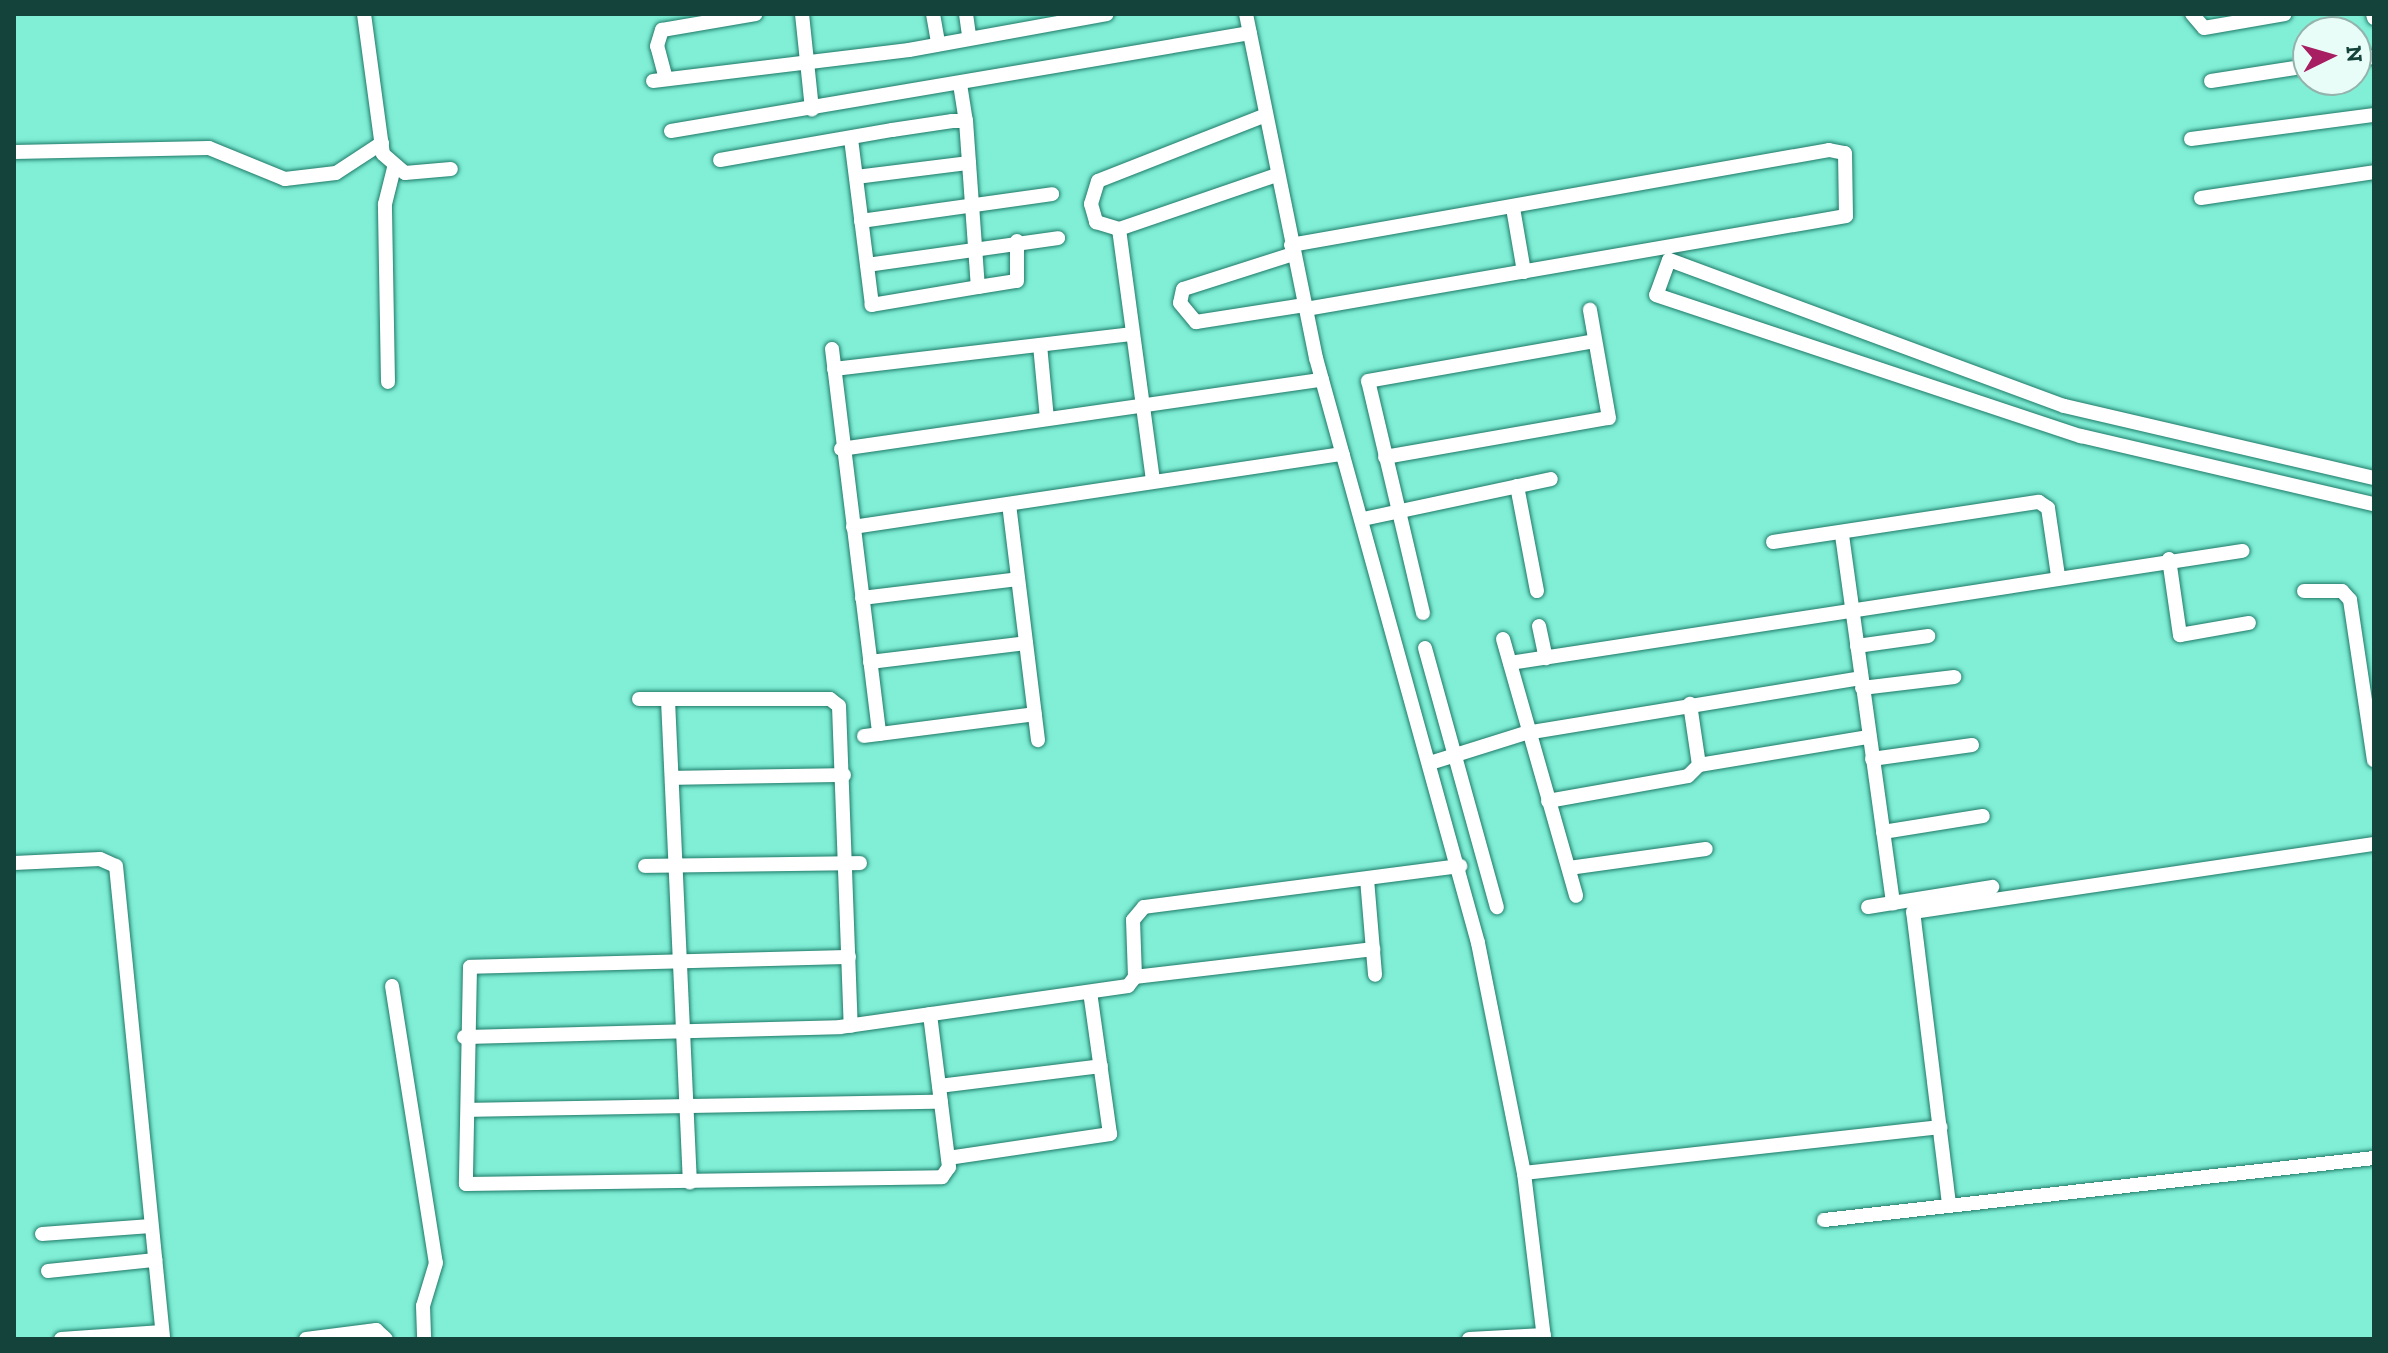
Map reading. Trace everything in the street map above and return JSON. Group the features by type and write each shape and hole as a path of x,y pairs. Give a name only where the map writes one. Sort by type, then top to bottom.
{"street":[{"path":"364,14 382,143 394,168 385,204 388,382"},
{"path":"756,14 662,30 657,46 660,80 938,43 1018,21 1107,14"},
{"path":"802,14 812,109"},
{"path":"933,14 938,43"},
{"path":"966,14 969,36"},
{"path":"1246,14 1292,250 1322,380 1460,866 1524,1173 1544,1337 1469,1339"},
{"path":"2192,14 2204,28 2285,14"},
{"path":"671,131 1250,33"},
{"path":"2211,81 2292,68"},
{"path":"960,84 966,121 978,287"},
{"path":"1266,115 1098,181 1091,204 1096,222 1119,229 1277,175"},
{"path":"2191,139 2374,115"},
{"path":"720,160 966,121"},
{"path":"851,138 872,305 1017,281 1017,241"},
{"path":"14,152 209,148 285,179 336,173 382,143"},
{"path":"1829,150 1845,153 1846,216 1524,272 1196,322 1180,303 1183,289 1292,250 1829,150"},
{"path":"856,177 969,163"},
{"path":"394,168 451,169"},
{"path":"2201,198 2374,172"},
{"path":"861,221 1052,194"},
{"path":"1513,208 1524,272"},
{"path":"1119,229 1146,405 1153,481"},
{"path":"867,265 975,244 1058,238"},
{"path":"2374,478 2064,406 1669,260 1656,295 2081,436 2374,504"},
{"path":"1385,457 1609,418 1590,310"},
{"path":"834,369 1133,334"},
{"path":"1423,613 1368,381 1595,341"},
{"path":"1040,345 1047,419"},
{"path":"832,349 841,449 870,662 871,735 1035,714"},
{"path":"841,449 1322,380"},
{"path":"853,527 1343,454"},
{"path":"1363,519 1551,479"},
{"path":"1517,486 1537,591"},
{"path":"1773,542 1842,535 2039,502 2048,508 2058,576"},
{"path":"1009,504 1038,740"},
{"path":"1842,535 1893,903"},
{"path":"1510,663 2169,559 2242,551"},
{"path":"2169,559 2180,635 2249,623"},
{"path":"862,598 1018,579"},
{"path":"2304,591 2342,591 2350,600 2374,760"},
{"path":"1539,626 1546,658"},
{"path":"1857,646 1928,636"},
{"path":"1503,639 1526,733 1576,896"},
{"path":"870,662 1026,643"},
{"path":"1425,648 1497,907"},
{"path":"1430,763 1526,733 1690,704 1861,683 1954,677"},
{"path":"639,699 830,699 842,713 844,775 854,863 849,957 851,1026"},
{"path":"668,700 686,1031 690,1182"},
{"path":"1690,704 1699,765"},
{"path":"1548,801 1688,776 1699,765 1869,737"},
{"path":"1872,759 1972,745"},
{"path":"672,778 844,775"},
{"path":"1883,832 1983,816"},
{"path":"1949,1204 1913,912 2374,844"},
{"path":"1569,868 1706,849"},
{"path":"14,863 100,859 116,866 155,1260 162,1335 61,1339"},
{"path":"645,866 854,863"},
{"path":"464,1037 851,1026 1128,986 1135,977 1131,931 1144,907 1460,866"},
{"path":"1367,879 1375,975"},
{"path":"1868,907 1992,887"},
{"path":"1135,977 1373,949"},
{"path":"849,957 476,964 469,971 464,1037 468,1110 466,1184 942,1177 948,1158 930,1014"},
{"path":"392,986 436,1263 423,1306 424,1339"},
{"path":"948,1158 1103,1138 1110,1126 1090,992"},
{"path":"939,1086 1101,1066"},
{"path":"468,1110 941,1102"},
{"path":"1524,1173 1940,1127"},
{"path":"1824,1220 2374,1158"},
{"path":"42,1234 151,1226"},
{"path":"48,1271 155,1260"},
{"path":"306,1339 376,1330 386,1339"}]}
